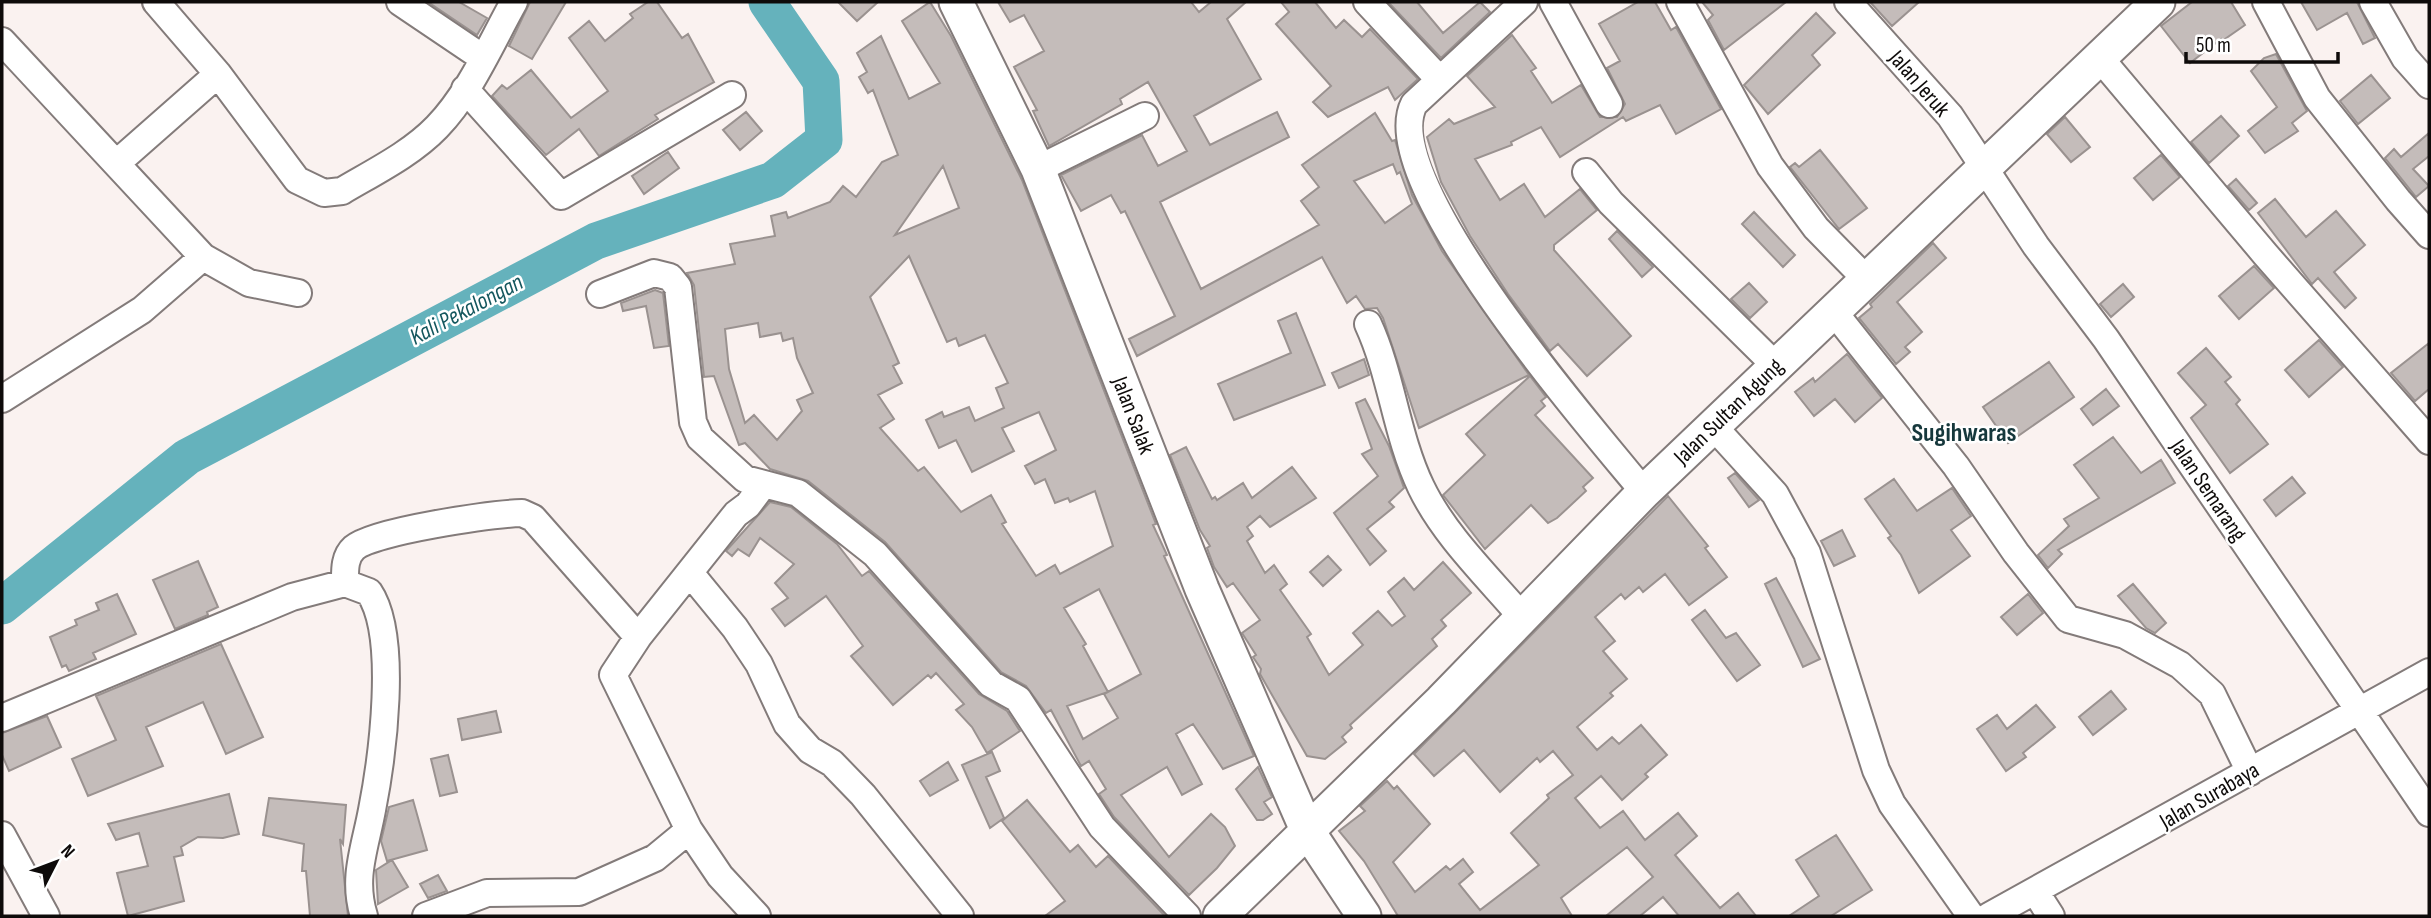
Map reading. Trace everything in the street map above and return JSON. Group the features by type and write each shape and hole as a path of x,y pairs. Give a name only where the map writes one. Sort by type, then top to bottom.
{"main road":[{"name":"Jalan Salak","path":"956,2 1038,169 1202,589 1307,831 1364,916"},
{"name":"Jalan Sultan Agung","path":"1220,916 1522,617 1644,492 2158,2"}],"street":[{"path":"156,2 218,74 297,180 324,193 342,191 408,151 436,128 465,89 514,2"},
{"path":"400,2 483,58"},
{"path":"1367,2 1439,79"},
{"path":"1524,2 1414,104 1409,126 1419,173 1445,227 1531,354 1644,492"},
{"path":"1553,2 1609,104"},
{"path":"1681,2 1770,166 1816,228 1867,280"},
{"name":"Jalan Jeruk","path":"1848,2 1950,116 1985,169"},
{"path":"2266,2 2317,98 2429,235"},
{"path":"2373,2 2405,58 2429,85"},
{"path":"2,41 118,162 203,257 249,283 298,293"},
{"path":"2099,57 2265,254 2429,441"},
{"path":"118,162 218,74"},
{"path":"465,89 561,196 732,95"},
{"path":"1038,169 1145,116"},
{"name":"Jalan Semarang","path":"1985,169 2036,246 2106,339 2429,813"},
{"path":"1586,172 1611,203 1775,365"},
{"path":"6,388 142,310 203,257"},
{"path":"600,293 654,273 674,281 678,287 696,431 700,438 745,479 762,485 772,484 798,494 875,554 991,684 1018,699 1101,827 1187,916"},
{"path":"1834,312 1956,466 2016,553 2068,619 2125,635 2180,665 2212,694 2249,772"},
{"path":"1368,324 1382,354 1410,462 1421,487 1436,514 1522,617"},
{"path":"1714,427 1775,494 1790,518 1807,553 1876,770 1892,804 1971,916"},
{"path":"757,916 720,876 689,830 613,675 638,638 762,485"},
{"path":"345,583 346,559 354,548 367,540 415,529 522,513 533,518 638,638"},
{"path":"691,573 736,628 759,664 787,724 810,750 832,763 863,795 960,916"},
{"path":"2,718 292,597 345,583 369,592 383,620 384,710 372,810 358,873 357,895 363,916"},
{"name":"Jalan Surabaya","path":"1989,916 2429,672"},
{"path":"435,915 487,893 579,892 656,858 689,830"},
{"path":"2,835 46,916"},
{"path":"2035,891 2051,916"}],"building":[{"path":"428,2 459,2 487,18 477,35"},
{"path":"530,2 566,2 532,59 509,46"},
{"path":"648,2 657,2 682,38 688,34 714,82 655,115 658,119 599,156 579,129 546,155 492,96 502,85 507,89 531,70 571,118 608,91 569,38 589,21 605,41 633,18 630,14"},
{"path":"838,2 878,2 857,21"},
{"path":"930,2 951,36 1022,180 1156,524 1153,525 1167,555 1164,556 1254,756 1223,769 1193,724 1176,734 1202,784 1182,795 1167,767 1121,795 1169,857 1211,814 1225,827 1235,846 1189,895 1114,817 1099,794 1106,789 1089,761 1081,766 1051,710 1046,713 1026,686 1001,672 885,542 808,481 770,469 745,443 739,445 714,376 704,377 694,285 687,273 735,264 730,244 775,236 771,216 786,212 788,218 830,202 843,186 856,197 882,162 898,155 873,90 868,93 859,77 867,72 857,53 881,36 909,99 940,83 902,21","holes":["943,166 959,208 895,235","909,256 947,342 956,338 959,346 985,335 1008,383 996,388 1004,408 975,421 969,407 944,417 942,412 926,420 939,448 956,440 972,472 1014,451 1002,428 1039,412 1056,450 1025,466 1035,484 1045,479 1055,503 1068,498 1070,502 1095,491 1113,546 1060,574 1055,565 1036,576 1002,524 1006,522 991,495 961,512 924,467 918,471 880,428 894,419 878,395 902,383 893,366 899,363 870,297","758,323 760,337 781,333 783,341 793,338 797,358 813,393 797,400 802,411 777,440 754,415 745,423 729,369 725,329","1099,589 1141,674 1108,692 1083,646 1086,644 1064,608","1107,692 1104,694 1118,718 1083,739 1067,706"]},
{"path":"998,2 1191,2 1199,12 1211,2 1246,2 1227,19 1261,79 1194,116 1210,145 1277,112 1289,137 1160,202 1201,289 1319,225 1301,201 1319,187 1302,165 1375,113 1392,141 1395,140 1412,195 1442,251 1529,375 1419,428 1383,318 1377,308 1365,309 1356,296 1347,303 1322,257 1137,356 1129,339 1175,316 1125,211 1121,213 1111,195 1081,211 1061,175 1142,135 1158,166 1187,151 1148,82 1120,99 1122,104 1049,146 1033,111 1037,110 1014,67 1044,51 1024,15 1010,22","holes":["1393,164 1397,174 1400,172 1412,204 1385,223 1354,181"]},
{"path":"1281,2 1315,2 1336,28 1344,20 1362,37 1370,29 1418,79 1395,100 1388,87 1328,117 1313,102 1331,86 1276,24 1289,12"},
{"path":"1388,2 1417,2 1443,33 1480,2 1490,12 1441,58"},
{"path":"1638,2 1655,2 1671,30 1676,27 1721,109 1676,134 1660,105 1626,121 1623,117 1560,157 1541,127 1511,142 1512,145 1475,159 1500,200 1524,184 1545,217 1580,189 1597,210 1554,245 1554,250 1631,336 1587,376 1558,344 1550,351 1508,294 1470,236 1441,182 1427,137 1449,119 1454,124 1495,107 1467,76 1512,35 1536,68 1531,71 1552,103 1581,85 1600,117 1617,117 1625,104 1607,68 1620,61 1599,24"},
{"path":"1702,2 1786,2 1724,50 1708,20 1713,15"},
{"path":"1870,2 1919,2 1892,26"},
{"path":"2192,2 2231,2 2245,25 2222,41 2221,39 2190,63 2161,26"},
{"path":"2301,2 2357,2 2375,38 2363,44 2347,13 2317,30"},
{"path":"1816,13 1835,33 1812,55 1820,65 1768,114 1744,85"},
{"path":"2276,54 2307,111 2292,123 2298,131 2265,153 2248,131 2277,107 2251,71 2264,58"},
{"path":"2371,75 2390,98 2358,124 2340,101"},
{"path":"746,112 762,131 740,150 723,130"},
{"path":"2221,116 2239,136 2209,163 2191,142"},
{"path":"2065,117 2090,147 2071,162 2047,134"},
{"path":"2429,133 2429,156 2413,169 2429,186 2416,197 2385,158 2394,149 2401,157"},
{"path":"1820,150 1867,208 1839,229 1790,167 1795,163 1799,167"},
{"path":"668,152 679,168 644,194 632,176"},
{"path":"2161,155 2180,177 2153,200 2134,178"},
{"path":"2236,179 2257,203 2249,210 2228,186"},
{"path":"2275,199 2306,237 2336,211 2365,245 2334,272 2356,298 2345,308 2318,278 2312,284 2258,213"},
{"path":"1754,212 1795,255 1783,267 1742,224"},
{"path":"1617,231 1653,267 1642,277 1609,239"},
{"path":"1933,243 1946,258 1897,302 1922,332 1905,347 1910,352 1896,364 1859,318"},
{"path":"2254,266 2274,288 2239,319 2219,296"},
{"path":"1749,283 1767,302 1750,318 1731,299"},
{"path":"2123,284 2134,297 2111,317 2100,304"},
{"path":"655,290 663,293 669,346 654,348 646,306 623,311 621,303"},
{"path":"1296,313 1325,385 1234,420 1218,384 1291,353 1278,321"},
{"path":"2319,340 2343,367 2309,397 2285,370"},
{"path":"2429,343 2429,389 2415,401 2391,373"},
{"path":"2206,348 2231,377 2225,382 2240,400 2236,404 2268,444 2230,473 2191,418 2206,405 2178,373"},
{"path":"1847,354 1882,398 1855,422 1835,399 1814,416 1795,392 1813,378 1815,382"},
{"path":"1364,359 1369,375 1339,388 1332,373"},
{"path":"2049,362 2074,397 2008,443 1983,407"},
{"path":"1530,376 1546,397 1541,401 1545,406 1535,415 1593,478 1583,487 1586,491 1557,518 1548,523 1531,505 1485,549 1443,495 1485,455 1466,434"},
{"path":"2106,389 2119,406 2093,425 2081,409"},
{"path":"1365,399 1389,446 1404,488 1389,502 1394,507 1367,529 1386,551 1370,565 1334,513 1378,476 1362,454 1372,449 1356,403"},
{"path":"2113,437 2141,473 2161,460 2175,483 2058,550 2062,554 2048,568 2038,555 2069,526 2064,519 2099,498 2074,465"},
{"path":"1186,447 1212,499 1215,497 1217,500 1243,483 1252,498 1292,467 1316,498 1270,527 1260,516 1247,527 1253,536 1247,541 1265,573 1274,565 1287,584 1280,590 1311,634 1307,637 1329,675 1363,645 1353,633 1378,611 1392,626 1405,616 1388,592 1404,578 1414,590 1443,562 1471,593 1441,620 1446,626 1432,639 1437,646 1350,725 1352,728 1342,737 1346,742 1325,759 1307,756 1260,674 1261,669 1253,657 1256,655 1242,633 1260,620 1233,583 1227,587 1214,567 1207,548 1210,546 1200,530 1170,455"},
{"path":"1735,473 1759,500 1749,507 1728,478"},
{"path":"2292,477 2305,493 2276,516 2264,500"},
{"path":"1894,479 1917,511 1952,488 1971,516 1951,530 1970,556 1919,593 1901,555 1888,538 1891,536 1865,499"},
{"path":"1668,496 1708,546 1705,548 1727,577 1689,605 1665,574 1643,592 1639,587 1625,599 1621,594 1595,617 1615,641 1603,651 1627,679 1610,693 1613,696 1577,727 1597,750 1612,737 1619,744 1641,725 1667,755 1645,774 1648,777 1622,800 1601,776 1575,798 1600,828 1623,811 1645,840 1678,813 1697,836 1675,855 1720,908 1738,893 1756,916 1679,916 1663,897 1640,916 1606,916 1653,877 1627,847 1561,898 1572,916 1398,916 1364,861 1339,831 1365,811 1360,806 1387,781 1394,789 1397,786 1430,824 1393,862 1415,892 1446,866 1450,870 1463,859 1473,872 1459,884 1480,910 1539,865 1511,833 1549,798 1547,795 1573,775 1553,751 1540,762 1537,758 1500,792 1464,750 1434,776 1414,754"},
{"path":"770,502 791,507 837,544 862,576 869,571 979,694 1007,711 1020,731 987,753 972,727 956,710 964,704 936,673 931,678 928,675 893,705 851,656 863,646 826,596 785,626 772,609 788,598 775,583 794,564 760,538 749,556 738,549 732,556 726,551"},
{"path":"1842,530 1855,556 1834,566 1821,541"},
{"path":"1328,556 1341,570 1323,586 1310,572"},
{"path":"198,561 218,607 207,612 208,615 175,629 153,580"},
{"path":"1776,578 1820,659 1803,667 1765,584"},
{"path":"2133,584 2166,623 2155,633 2146,628 2118,596"},
{"path":"117,594 136,634 93,653 96,659 69,671 66,665 62,667 50,637 77,625 75,620 99,610 96,603"},
{"path":"2028,594 2043,613 2017,635 2001,617"},
{"path":"1705,610 1726,638 1736,633 1760,665 1737,681 1692,620"},
{"path":"221,644 263,737 226,754 203,702 146,727 163,766 88,796 72,759 116,740 96,696"},
{"path":"2111,691 2126,709 2093,735 2079,717"},
{"path":"2036,705 2055,727 2023,753 2026,757 2006,771 1977,729 1997,715 2007,729"},
{"path":"496,711 501,732 462,740 458,719"},
{"path":"47,716 61,747 9,771 2,755 2,733"},
{"path":"992,752 1000,771 986,777 1004,818 990,828 962,765"},
{"path":"448,755 457,792 440,796 431,759"},
{"path":"948,762 958,780 930,796 920,781"},
{"path":"1258,767 1272,797 1264,802 1272,814 1263,820 1257,820 1236,789"},
{"path":"229,794 239,834 223,838 198,837 181,847 183,855 174,857 184,901 128,916 117,873 148,866 139,833 116,840 108,824"},
{"path":"269,798 346,805 343,844 340,839 348,916 310,916 306,871 302,871 304,844 263,835"},
{"path":"413,800 427,850 387,861 381,841 389,807"},
{"path":"1027,800 1070,852 1078,845 1096,867 1108,856 1165,916 1045,916 1065,901 1002,821"},
{"path":"1836,835 1872,890 1831,916 1789,916 1819,896 1796,860"},
{"path":"392,860 408,887 378,904 376,870"},
{"path":"438,875 447,891 428,898 420,884"}],"waterway":[{"name":"Kali Pekalongan","path":"2,606 187,457 596,241 773,180 824,140 821,81 767,2"}],"district":[{"name":"Sugihwaras","path":"1964,432"}]}
